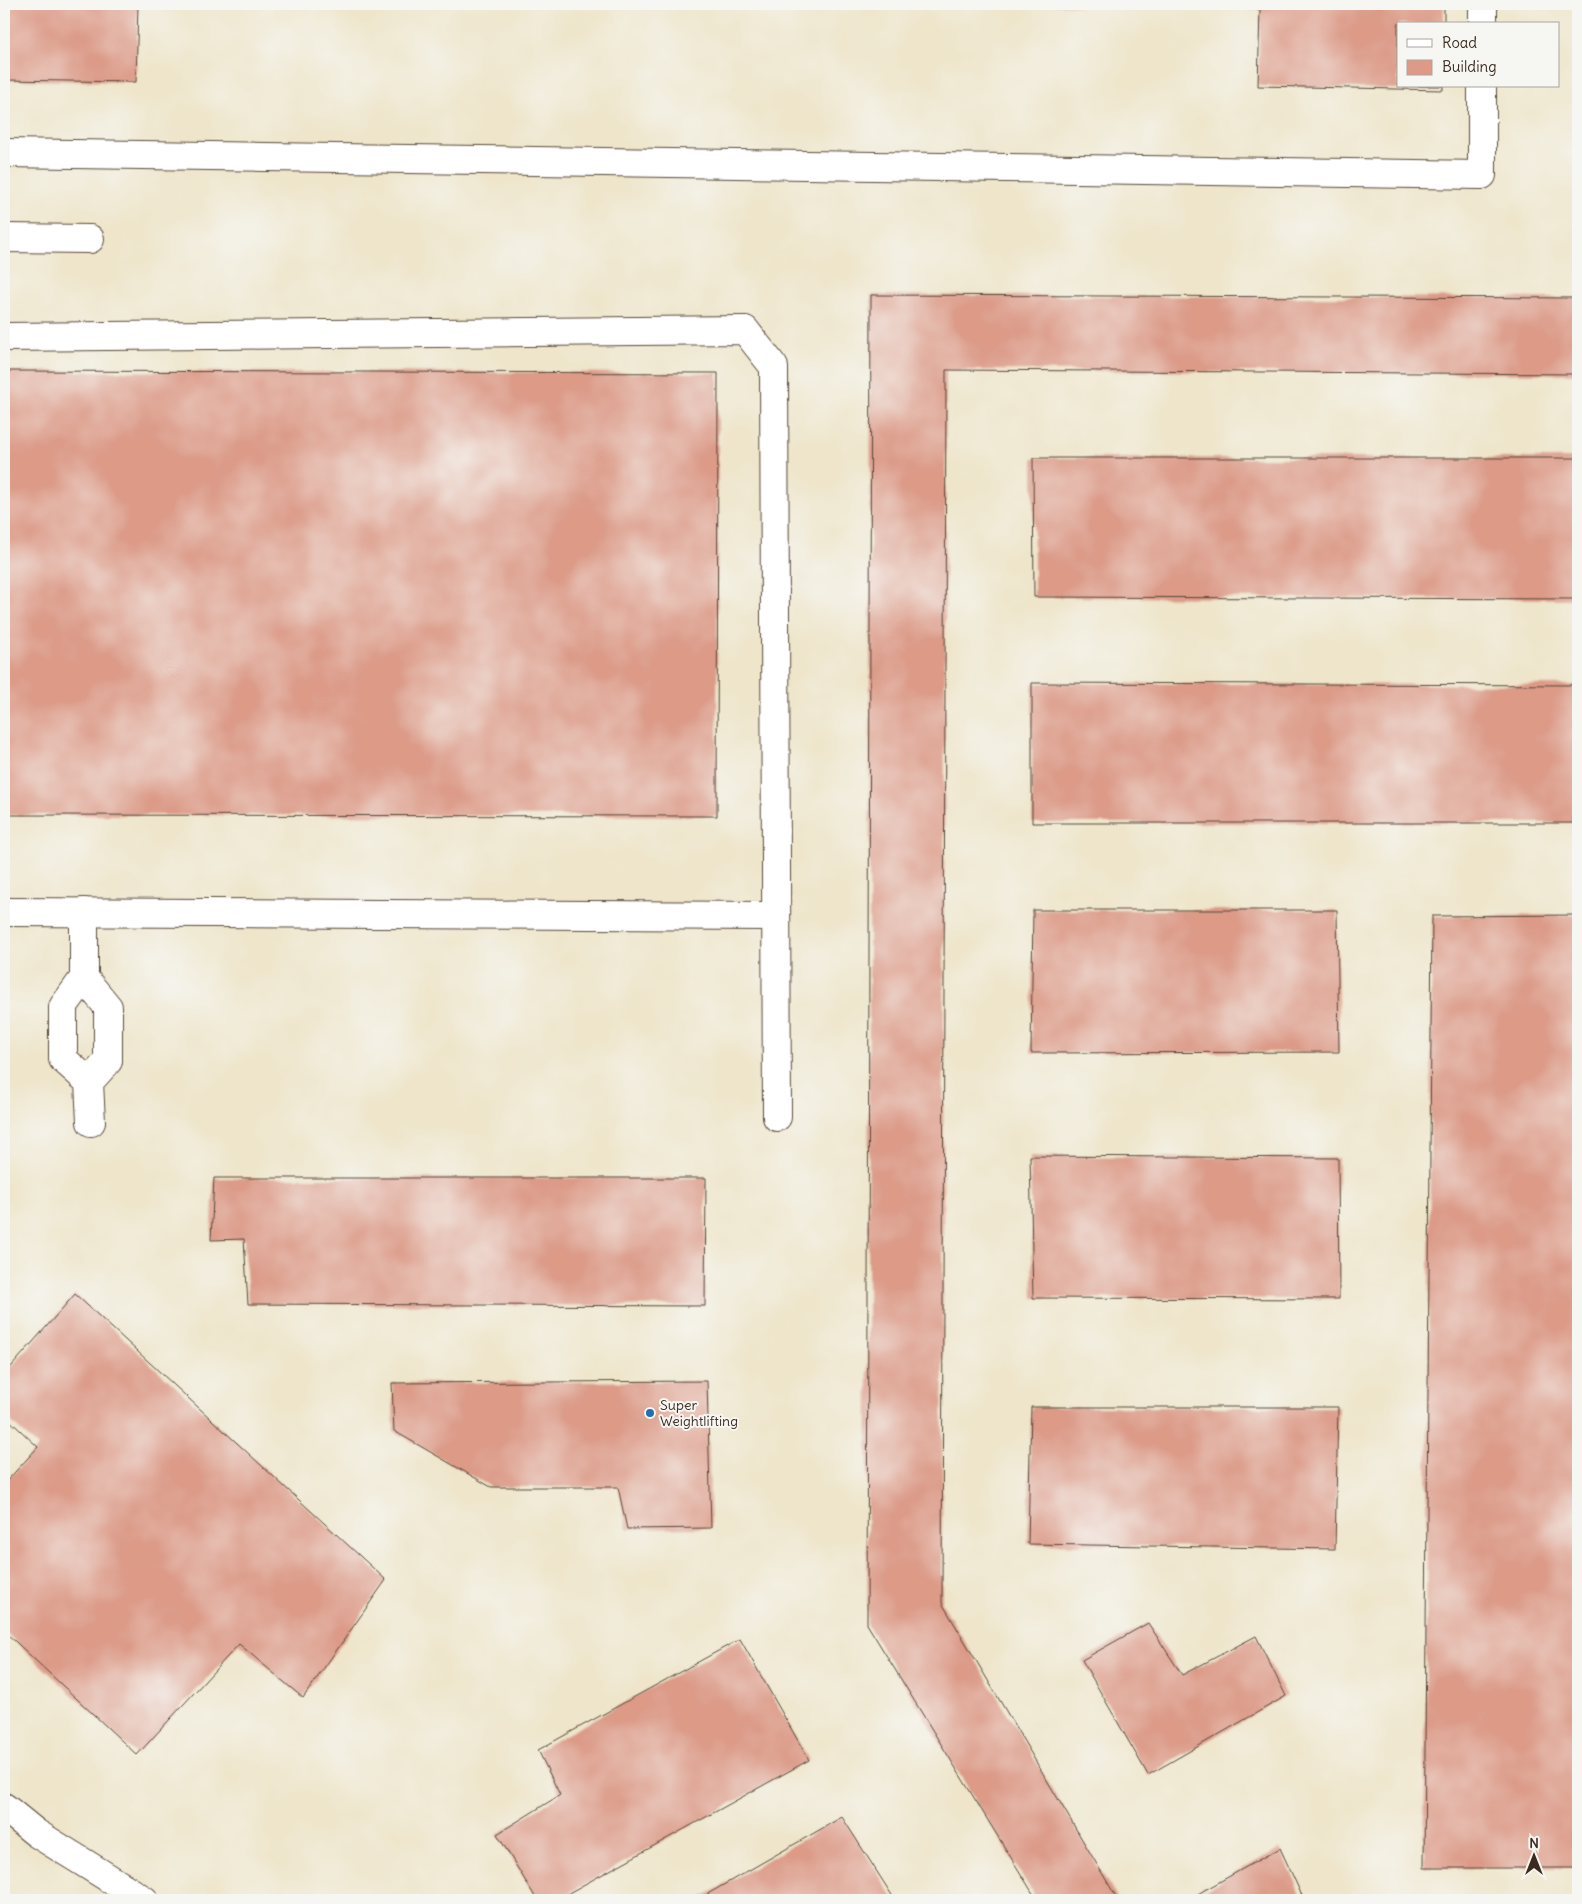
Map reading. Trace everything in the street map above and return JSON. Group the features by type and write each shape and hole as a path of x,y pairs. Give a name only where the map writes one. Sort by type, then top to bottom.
{"main road":[{"path":"1482,22 1483,4"},
{"path":"4,153 1482,174 1482,88"},
{"path":"4,238 90,239"},
{"path":"4,337 745,330 774,367 777,1117"},
{"path":"4,912 776,916"},
{"path":"84,912 84,978 62,1007 64,1060 89,1082"},
{"path":"84,978 108,1007 108,1061 89,1082 91,1122"},
{"path":"4,1807 36,1833 144,1900"}],"building":[{"path":"4,4 138,4 136,82 4,80"},
{"path":"1444,4 1444,22 1397,22 1397,88 1443,88 1443,90 1258,86 1260,9 1052,5"},
{"path":"871,295 1578,298 1578,374 946,370 942,1603 1118,1900 1037,1900 867,1624"},
{"path":"4,371 718,373 717,816 4,815"},
{"path":"1033,458 1577,458 1576,536 1578,536 1578,599 1034,597"},
{"path":"1032,683 1578,685 1578,823 1032,823"},
{"path":"1033,910 1337,910 1339,1052 1031,1053"},
{"path":"1578,915 1578,1868 1424,1868 1432,916"},
{"path":"1030,1156 1338,1158 1339,1299 1033,1298"},
{"path":"214,1178 706,1178 705,1306 248,1304 244,1239 211,1240"},
{"path":"75,1294 386,1580 303,1698 239,1644 137,1755 4,1631 4,1484 38,1447 4,1415 4,1375"},
{"path":"707,1381 711,1528 627,1529 618,1487 491,1487 394,1431 392,1383"},
{"path":"1031,1407 1338,1407 1335,1549 1028,1544"},
{"path":"1148,1623 1182,1675 1256,1636 1286,1696 1148,1775 1082,1660"},
{"path":"740,1639 809,1760 556,1900 537,1900 497,1834 560,1795 538,1750"},
{"path":"842,1817 895,1900 697,1900"},
{"path":"1280,1848 1304,1900 1187,1900"}],"place":[{"name":"Super Weightlifting","path":"650,1413"}]}
